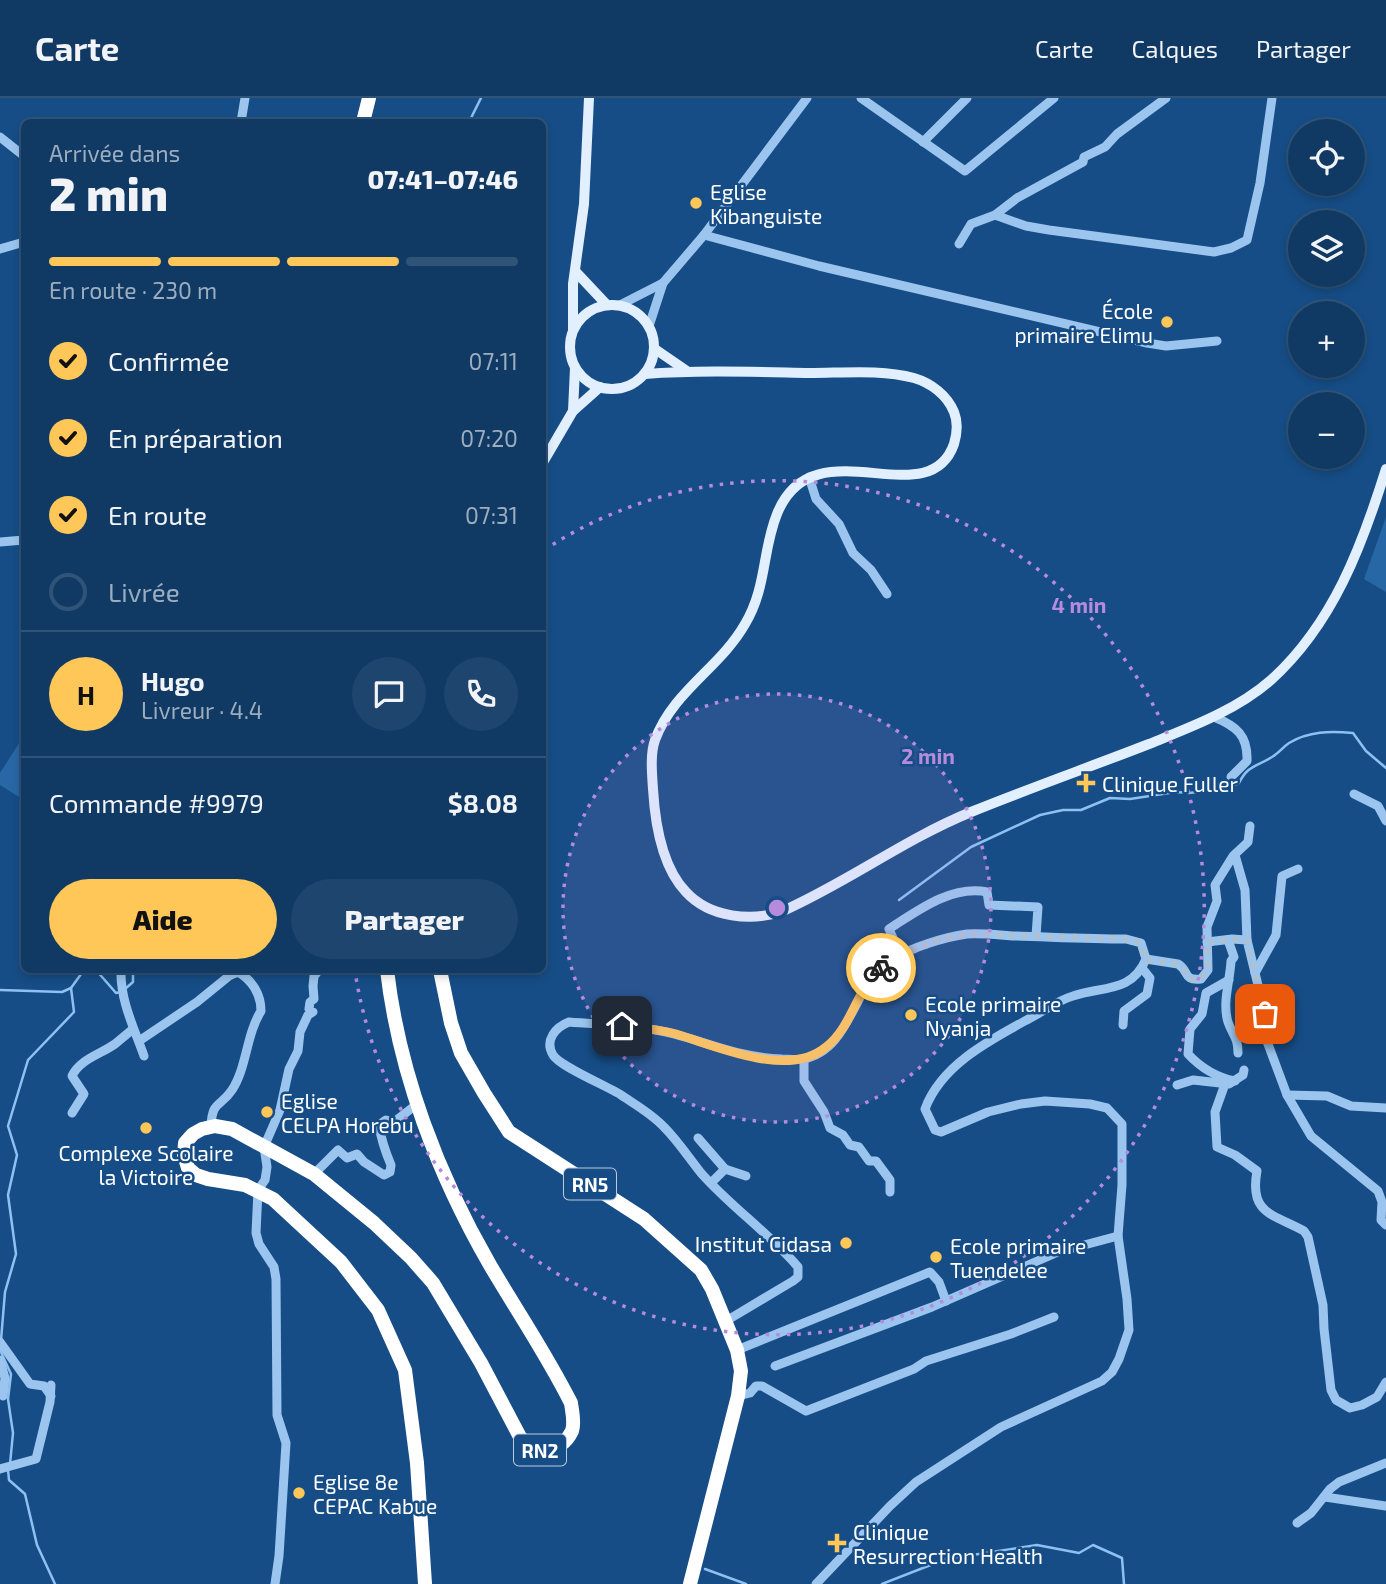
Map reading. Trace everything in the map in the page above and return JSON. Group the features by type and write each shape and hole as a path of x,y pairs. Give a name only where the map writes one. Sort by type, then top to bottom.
{"highway":[{"path":"364,119 369,98"},
{"name":"RN2","path":"211,1127 232,1129 314,1174 374,1223 433,1283 481,1363 520,1437 529,1447 541,1450 565,1440 573,1429 571,1402 489,1263 441,1169 419,1107 396,1023 388,973"},
{"name":"RN5","path":"441,973 451,1023 461,1052 509,1132 644,1219 701,1270 726,1321 737,1350 741,1371 738,1396 690,1584"},
{"path":"211,1127 193,1134 186,1143 184,1155 188,1168 196,1175 258,1190 273,1199 301,1222 341,1262 378,1310 405,1370 417,1463 425,1584"}],"main road":[{"path":"573,411 575,368 569,348 573,329 575,271 583,204 589,98"},
{"path":"575,271 607,305"},
{"path":"573,329 587,312 607,305 620,305 642,317 649,326 654,349 645,374 630,385 620,388 600,387 588,382 575,368"},
{"path":"654,349 687,371"},
{"path":"645,374 687,371 888,373 927,383 938,390 953,409 957,427 950,454 931,470 909,476 834,470 809,477 795,487 777,513 755,606 744,626 719,660 684,691 669,711 653,744 654,801 666,855 686,892 707,908 728,915 754,918 783,911 943,824 1214,716 1270,681 1306,642 1330,609 1351,568 1386,468"},
{"path":"546,457 573,411 600,387"}],"street":[{"path":"242,119 245,98"},
{"path":"620,305 663,283 704,235 807,98"},
{"path":"861,98 965,170 1054,98"},
{"path":"873,108 881,98"},
{"path":"923,142 967,98"},
{"path":"959,244 971,224 995,215 1017,198 1105,147 1117,134 1166,98"},
{"path":"995,215 1026,226 1049,230 1214,252 1231,248 1247,240 1260,183 1272,98"},
{"path":"0,137 21,154"},
{"path":"704,235 819,266 1147,343 1166,346 1217,341"},
{"path":"0,249 21,243"},
{"path":"649,326 663,283"},
{"path":"809,477 816,499 839,524 853,553 871,570 887,594"},
{"path":"0,542 21,540"},
{"path":"1214,716 1237,727 1245,742 1247,761 1231,777"},
{"path":"1354,794 1378,806 1386,821"},
{"path":"1144,964 1178,964 1183,967 1187,977 1193,980 1201,979 1208,970 1207,926 1217,901 1215,885 1235,855 1248,842 1250,826"},
{"path":"1235,855 1245,890 1247,940 1265,1014 1265,1036 1287,1095 1311,1136 1378,1191 1382,1202 1381,1220 1386,1225"},
{"path":"1255,973 1276,934 1282,876 1298,869"},
{"path":"901,956 889,929 943,898 974,891 986,892 989,905 1038,907 1035,936"},
{"path":"726,1321 793,1281 800,1271 792,1259 711,1183 648,1112 553,1056 550,1046 552,1035 558,1026 569,1022 648,1028 755,1058 804,1059 826,1048 843,1029 873,975 892,959 953,936 970,934 1126,939 1141,943 1144,964 1150,978 1147,994 1124,1011 1123,1025"},
{"path":"1228,940 1234,957 1226,1005 1228,1022 1238,1039 1238,1053"},
{"path":"1207,943 1247,940"},
{"path":"816,1584 916,1482 992,1432 1102,1381 1112,1371 1125,1348 1129,1330 1118,1236 1122,1185 1122,1124 1107,1108 1045,1101 988,1112 941,1132 935,1130 925,1109 930,1096 944,1078 977,1049 1072,996 1123,985 1135,978 1144,964"},
{"path":"121,973 122,992 144,1056"},
{"path":"138,1041 236,973"},
{"path":"211,1127 211,1113 232,1090 261,1012 260,1001 250,979 240,973"},
{"path":"275,1584 286,1443 277,1415 276,1279 274,1267 259,1244 256,1233 258,1190 265,1180 267,1167 264,1147 280,1110 289,1069 298,1051 300,1032 313,1012 309,1009 310,1002 314,999 316,973"},
{"path":"1229,981 1206,993 1202,1014 1191,1029 1188,1054 1198,1067 1230,1082"},
{"path":"72,1113 84,1094 72,1076 73,1072 134,1029"},
{"path":"804,1059 804,1081 824,1112 830,1128 843,1135 850,1145 859,1147 869,1161 876,1161 890,1180 890,1192"},
{"path":"1177,1085 1192,1080 1230,1082 1243,1075 1244,1070"},
{"path":"1230,1082 1215,1112 1217,1147 1235,1155 1256,1171 1256,1201 1266,1213 1304,1231 1308,1237 1323,1305 1331,1390 1336,1400 1350,1408 1362,1405 1377,1397 1386,1382"},
{"path":"1287,1095 1327,1096 1351,1106 1386,1108"},
{"path":"314,1174 338,1150 348,1157 357,1154 364,1162 384,1174 390,1172 391,1165 383,1148 379,1125 386,1120 394,1122 412,1108 419,1107"},
{"path":"698,1138 725,1169 746,1176"},
{"path":"711,1183 725,1169"},
{"path":"775,1367 946,1301 1058,1252 1118,1236"},
{"path":"737,1350 930,1272 939,1282 946,1301"},
{"path":"738,1396 750,1393 755,1386 762,1385 806,1411 926,1362 1054,1317"},
{"path":"0,1342 30,1384 44,1386 51,1396"},
{"path":"0,1360 5,1378 3,1396"},
{"path":"0,1469 34,1460 39,1453 51,1385"},
{"path":"1297,1523 1311,1513 1339,1482 1386,1463"},
{"path":"1325,1497 1386,1506"}],"shaded area":[{"path":"1386,517 1386,592 1364,579"},
{"path":"21,740 21,798 0,785 0,773"}],"waterway":[{"path":"470,119 481,98"},
{"path":"899,900 971,847 1040,815 1063,810 1081,810 1110,798 1130,799 1228,788 1239,783 1249,770 1304,736 1328,732 1353,733 1366,751 1386,768"},
{"path":"1,1340 5,1292 16,1254 8,1195 17,1155 8,1126 28,1060 74,1012 71,988 82,973"},
{"path":"99,973 116,993 120,992"},
{"path":"125,989 133,982 133,973"},
{"path":"0,990 62,992 71,988"},
{"path":"0,1350 11,1374 8,1399 13,1433 10,1464"},
{"path":"8,1470 9,1480 25,1494 37,1545 55,1584"},
{"path":"882,1584 946,1559 1037,1545 1079,1553 1093,1545 1122,1558 1124,1584"},
{"path":"705,1569 746,1584"}],"way so far":[{"path":"881,968 892,959 953,936 970,934 1126,939 1141,943 1146,960 1178,964 1183,967 1187,977 1193,980 1201,979 1208,970 1207,943 1232,939 1247,940 1265,1014"}],"place":[{"name":"Eglise Kibanguiste","path":"696,203"},
{"name":"École primaire Elimu","path":"1167,322"},
{"name":"Clinique Fuller","path":"1086,783"},
{"name":"Ecole primaire Nyanja","path":"911,1015"},
{"name":"Eglise CELPA Horebu","path":"267,1112"},
{"name":"Complexe Scolaire la Victoire","path":"146,1128"},
{"name":"Institut Cidasa","path":"846,1243"},
{"name":"Ecole primaire Tuendelee","path":"936,1257"},
{"name":"Eglise 8e CEPAC Kabue","path":"299,1493"},
{"name":"Clinique Resurrection Health","path":"837,1543"}],"route":[{"path":"622,1026 675,1034 755,1058 804,1059 826,1048 843,1029 862,992 881,968"}]}
